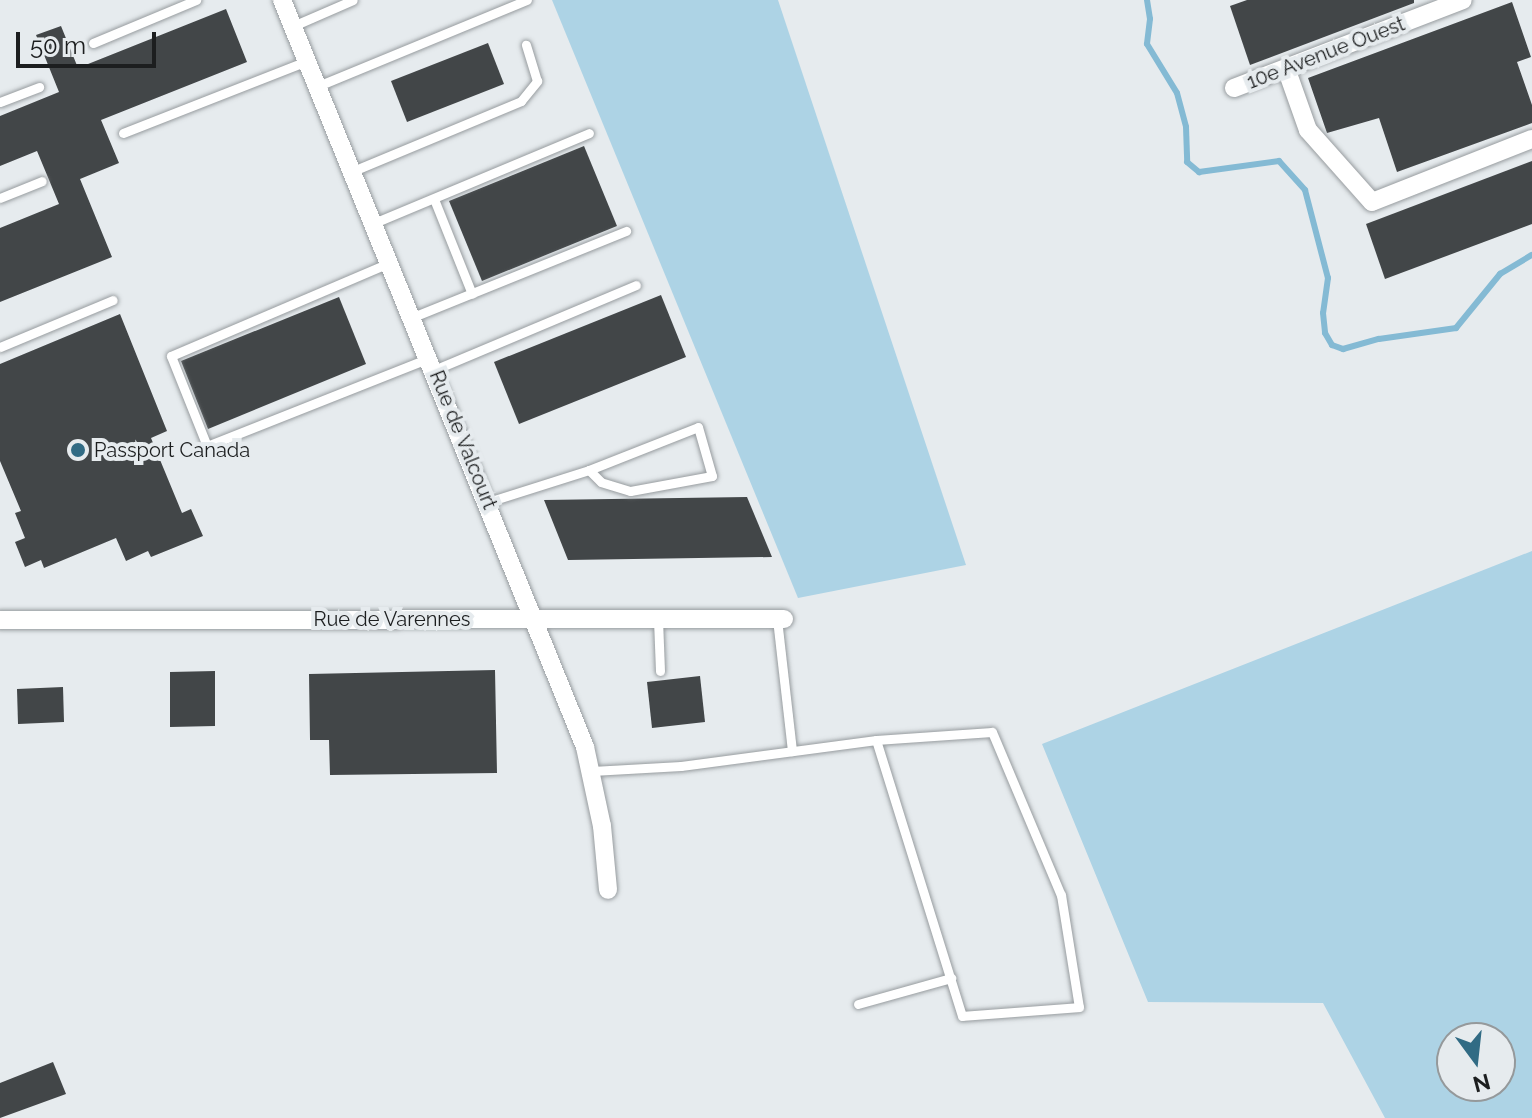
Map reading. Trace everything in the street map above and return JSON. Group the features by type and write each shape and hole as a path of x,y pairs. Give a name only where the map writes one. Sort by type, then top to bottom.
{"street":[{"name":"Rue de Valcourt","path":"282,0 536,619 592,771 608,890"},
{"name":"10e Avenue Ouest","path":"1234,88 1463,0"},
{"path":"1286,68 1301,116 1316,143 1372,202 1532,139"},
{"name":"Rue de Varennes","path":"0,620 780,619"}],"lane":[{"path":"93,43 196,0"},
{"path":"293,26 353,0"},
{"path":"318,86 527,0"},
{"path":"353,171 521,101 537,81 526,45"},
{"path":"123,133 307,61"},
{"path":"0,102 39,87"},
{"path":"374,223 589,133"},
{"path":"0,198 42,181"},
{"path":"434,199 472,294"},
{"path":"413,317 626,231"},
{"path":"390,263 171,356 207,446 636,285"},
{"path":"0,347 113,300"},
{"path":"488,502 589,470 698,427 712,476 630,491 601,482 589,470"},
{"path":"658,619 660,671"},
{"path":"780,619 792,751"},
{"path":"592,771 681,766 876,740 992,732 1061,895 1079,1007 962,1016 876,740"},
{"path":"858,1004 951,978"}],"shaded area":[{"path":"552,0 778,0 966,565 798,598"},
{"path":"1532,551 1532,1118 1385,1118 1323,1003 1148,1002 1042,744"}],"building":[{"path":"1247,0 1414,0 1414,3 1250,65 1230,6"},
{"path":"1512,2 1531,57 1517,62 1532,105 1532,123 1397,172 1379,118 1327,133 1308,78"},
{"path":"226,9 247,62 101,120 119,163 80,179 112,257 0,302 0,228 59,204 37,151 0,166 0,116 59,92 36,35 61,26 78,68"},
{"path":"488,43 504,84 407,122 391,81"},
{"path":"584,146 617,226 482,281 449,201"},
{"path":"1532,161 1532,224 1385,279 1366,224"},
{"path":"661,295 686,357 519,424 494,362"},
{"path":"339,297 366,364 208,429 181,361"},
{"name":"Passport Canada","path":"120,314 167,431 151,438 182,513 191,509 203,536 151,557 148,551 126,561 116,538 44,568 41,560 25,567 15,542 25,538 15,513 21,511 0,461 0,364"},
{"path":"747,497 772,557 568,560 544,500"},
{"path":"495,670 497,773 330,775 329,740 310,740 309,674"},
{"path":"215,671 215,726 170,727 170,672"},
{"path":"700,676 705,722 652,728 647,682"},
{"path":"63,687 64,722 18,724 17,689"},
{"path":"53,1062 66,1094 0,1118 0,1083"}],"waterway":[{"path":"1147,0 1150,19 1147,44 1177,93 1186,127 1187,162 1199,172 1279,161 1305,190 1328,278 1323,313 1325,333 1332,345 1343,349 1379,339 1456,328 1500,274 1532,255"}],"place":[{"name":"Passport Canada","path":"78,450"}]}
